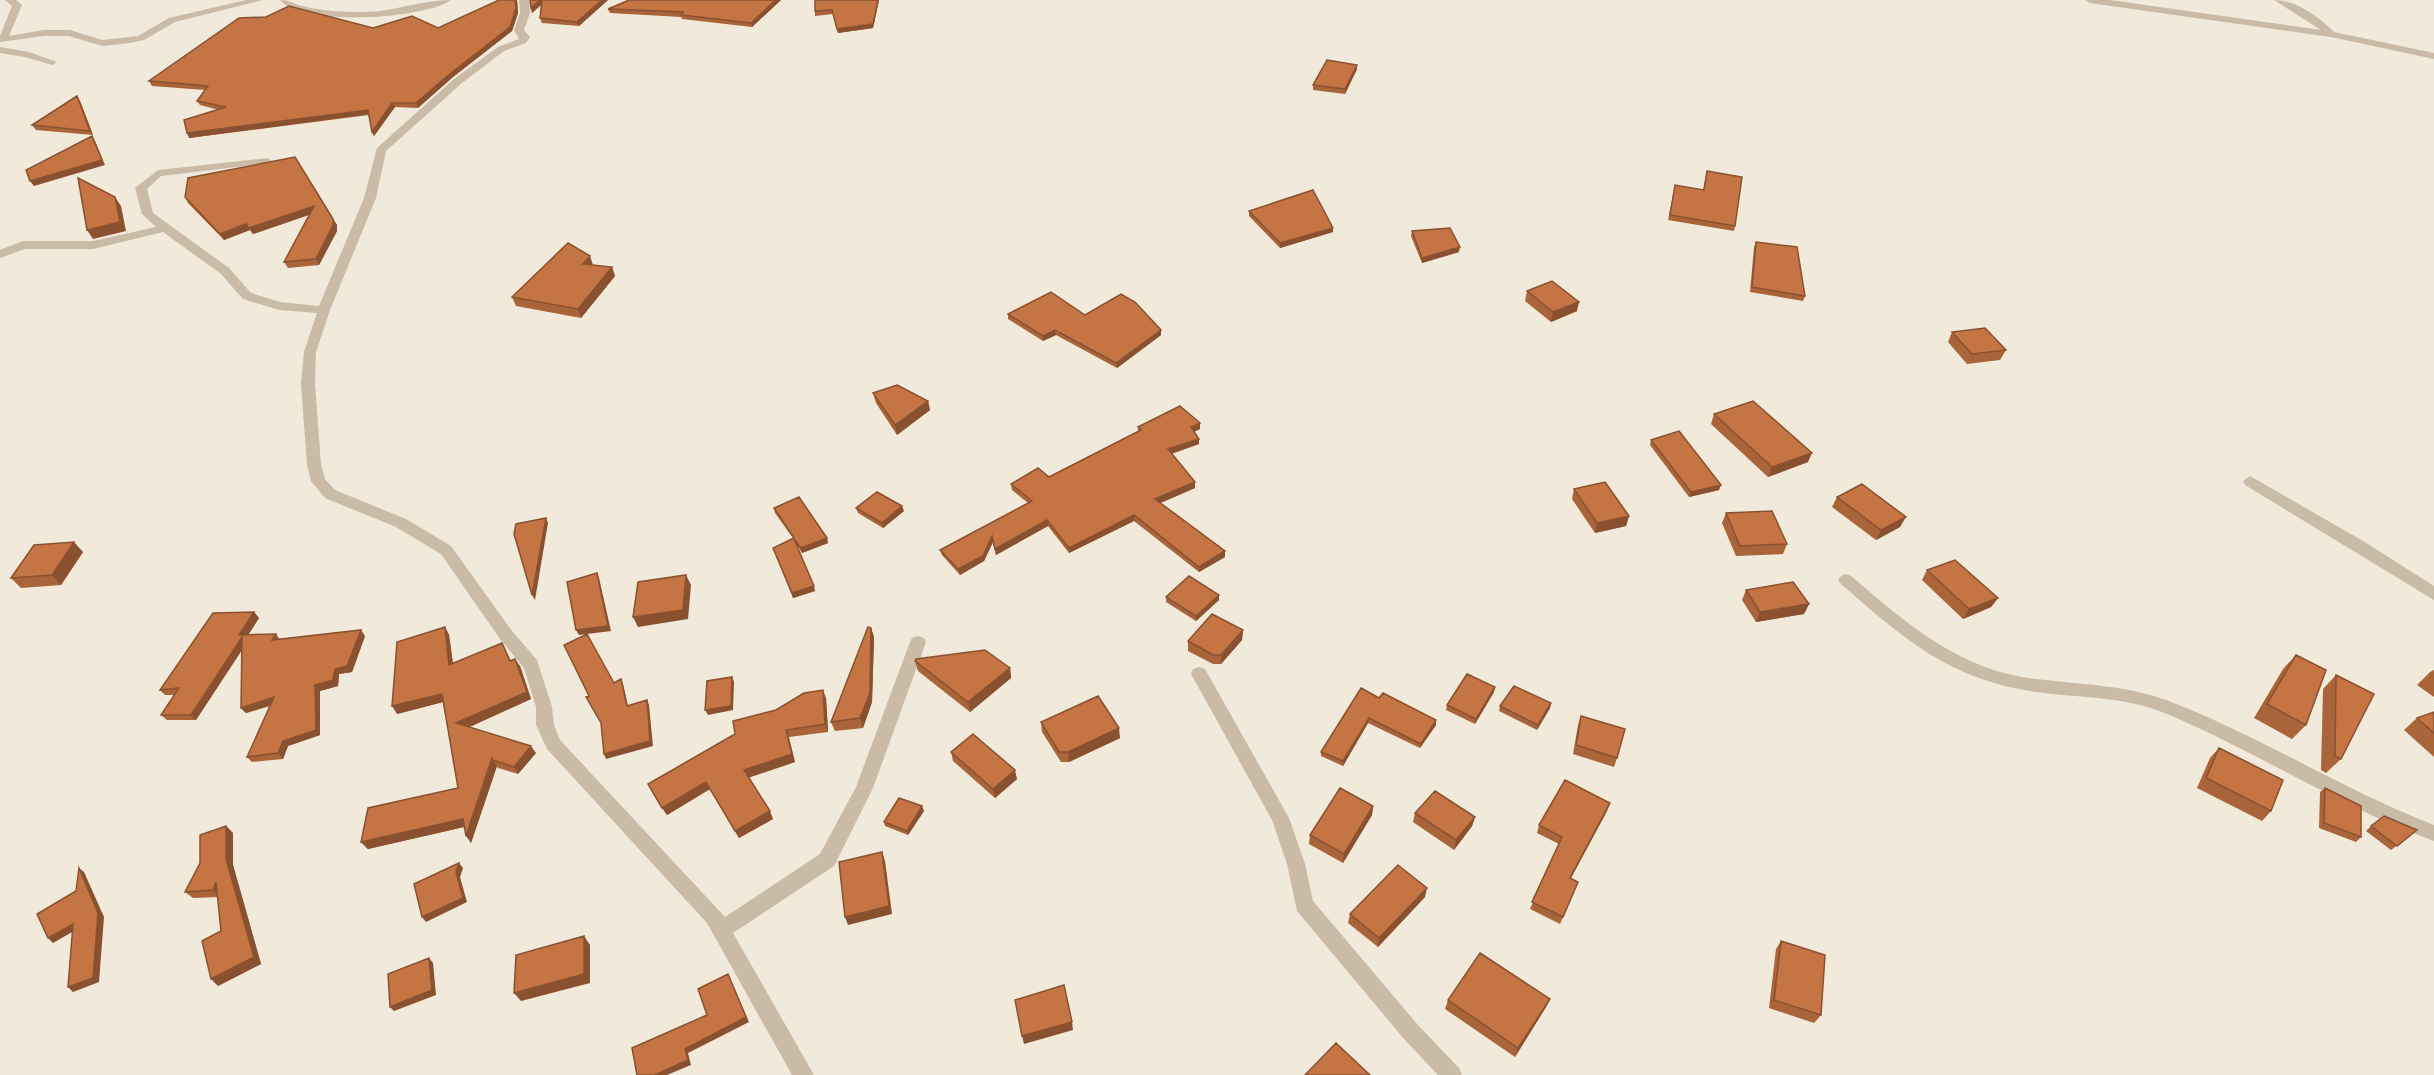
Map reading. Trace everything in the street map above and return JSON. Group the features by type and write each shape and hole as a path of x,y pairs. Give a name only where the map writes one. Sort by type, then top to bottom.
{"street":[{"path":"0,2 8,0 17,5 1,44"},
{"path":"1,44 44,33 70,33 102,43 130,40 141,38 172,20 258,0"},
{"path":"285,0 305,9 346,16 423,7 446,0"},
{"path":"525,0 525,13 519,30 525,37 523,41 501,49 458,81 381,150 370,198 324,310 310,352 308,384 314,465 318,481 330,494 401,522 446,550 531,665 544,707 545,725 554,744 706,909 721,930 804,1075"},
{"path":"2090,0 2331,34 2434,56"},
{"path":"2279,0 2320,22 2331,34"},
{"path":"1,44 52,62"},
{"path":"267,161 158,174 141,188 148,214 225,272 247,296 279,306 324,310"},
{"path":"0,254 23,245 93,245 165,228"},
{"path":"2250,481 2358,545 2434,594"},
{"path":"1846,580 1917,640 1951,662 1976,673 2020,683 2112,693 2167,707 2316,780 2434,833"},
{"path":"721,930 827,860 864,788 918,642"},
{"path":"1199,674 1280,818 1296,864 1304,905 1411,1032 1452,1075"}],"building":[{"path":"499,0 515,0 516,8 510,27 416,103 392,103 372,132 368,110 187,133 184,120 226,107 197,101 208,86 149,81 239,18 266,17 289,6 373,28 412,16 438,28"},
{"path":"530,0 540,0 531,8"},
{"path":"542,0 602,0 577,22 540,18"},
{"path":"629,0 776,0 751,23 681,15 683,12 608,9"},
{"path":"815,0 878,0 873,24 837,29 832,10 815,11"},
{"path":"1327,60 1357,65 1345,89 1313,85"},
{"path":"77,96 90,131 32,125"},
{"path":"92,136 102,160 30,181 26,170"},
{"path":"295,157 333,219 333,225 316,259 284,262 314,206 249,228 246,224 220,234 185,197 188,178"},
{"path":"1707,171 1742,177 1735,226 1670,215 1675,185 1704,190"},
{"path":"78,178 115,197 120,222 87,230"},
{"path":"1313,190 1333,228 1280,243 1249,211"},
{"path":"1450,228 1460,247 1422,258 1412,231"},
{"path":"1756,242 1797,247 1805,296 1752,287"},
{"path":"568,243 590,256 583,264 612,267 578,309 512,297"},
{"path":"1552,281 1579,302 1553,312 1527,291"},
{"path":"1051,292 1085,315 1121,294 1135,302 1161,330 1116,363 1055,330 1043,336 1008,314"},
{"path":"1985,328 2006,350 1972,354 1952,332"},
{"path":"897,385 928,401 895,425 873,393"},
{"path":"1753,401 1812,453 1772,467 1714,414"},
{"path":"1180,406 1200,423 1191,427 1199,439 1168,449 1195,482 1155,499 1225,551 1199,567 1134,515 1069,548 1047,520 995,549 992,536 983,556 958,569 940,550 1032,501 1011,484 1038,468 1049,477 1141,430 1138,427"},
{"path":"1679,431 1721,485 1691,492 1651,440"},
{"path":"1605,482 1629,516 1597,523 1574,489"},
{"path":"1862,484 1906,517 1881,530 1837,497"},
{"path":"877,492 902,506 882,523 856,508"},
{"path":"799,497 827,538 801,548 794,539 814,586 792,593 773,548 794,538 774,508"},
{"path":"1772,511 1787,544 1740,546 1726,513"},
{"path":"546,518 532,595 514,534 516,524"},
{"path":"74,542 52,575 11,578 34,545"},
{"path":"1955,560 1998,598 1969,609 1927,570"},
{"path":"597,573 608,626 576,630 567,582"},
{"path":"686,575 683,610 633,617 638,582"},
{"path":"1189,576 1219,595 1196,616 1166,597"},
{"path":"1793,582 1809,604 1760,612 1746,590"},
{"path":"254,612 239,635 276,634 272,640 361,630 347,666 335,669 333,680 315,685 316,730 283,741 278,753 247,757 274,697 241,708 242,637 191,715 161,715 179,688 160,690 213,613"},
{"path":"1212,614 1243,630 1221,655 1213,655 1188,641"},
{"path":"445,627 449,665 502,643 510,661 515,659 527,692 456,723 531,746 514,767 492,758 466,836 463,819 361,842 368,808 458,788 442,694 392,706 397,642"},
{"path":"868,627 871,628 870,693 860,718 831,722"},
{"path":"587,634 614,683 621,679 627,706 647,700 650,741 604,754 601,723 586,697 589,696 564,645"},
{"path":"985,650 1010,668 968,702 915,661 916,659"},
{"path":"2296,655 2326,670 2306,725 2267,704"},
{"path":"1467,674 1495,687 1476,719 1447,705"},
{"path":"2336,675 2374,694 2341,759 2335,756"},
{"path":"732,677 731,706 705,710 707,681"},
{"path":"1514,686 1551,703 1538,725 1500,706"},
{"path":"1361,688 1379,698 1383,693 1436,720 1421,744 1369,718 1343,761 1321,752"},
{"path":"823,690 825,724 786,730 792,754 744,770 770,811 735,831 706,782 662,808 648,784 735,734 733,721 776,710 804,693"},
{"path":"1098,696 1119,728 1068,752 1059,752 1041,722"},
{"path":"2434,712 2434,733 2417,718"},
{"path":"1581,716 1625,729 1617,758 1576,745"},
{"path":"973,734 1015,770 993,789 951,752"},
{"path":"2219,748 2283,780 2271,811 2206,778"},
{"path":"1565,780 1610,803 1570,878 1578,882 1563,917 1532,902 1562,837 1539,825"},
{"path":"1340,788 1373,806 1344,854 1310,835"},
{"path":"2325,788 2361,806 2361,837 2324,823"},
{"path":"1435,791 1475,817 1456,840 1415,813"},
{"path":"899,798 922,806 907,831 884,822"},
{"path":"2384,816 2417,830 2397,846 2371,826"},
{"path":"226,826 226,859 254,957 211,979 202,941 221,931 216,882 213,890 185,892 200,863 200,835"},
{"path":"882,852 889,906 845,917 839,862"},
{"path":"459,863 456,872 463,898 422,917 414,884"},
{"path":"1398,865 1427,888 1379,938 1350,914"},
{"path":"79,868 98,913 93,978 68,987 73,924 48,938 37,914 76,891"},
{"path":"584,936 584,974 514,993 516,955"},
{"path":"1781,941 1825,955 1821,1015 1774,1000"},
{"path":"1480,953 1550,999 1518,1048 1448,1000"},
{"path":"429,958 432,990 390,1007 388,974"},
{"path":"728,974 746,1017 685,1049 688,1060 655,1075 637,1075 632,1048 707,1015 698,989"},
{"path":"1064,985 1072,1022 1022,1036 1015,1000"},
{"path":"1336,1043 1370,1075 1305,1075"}]}
